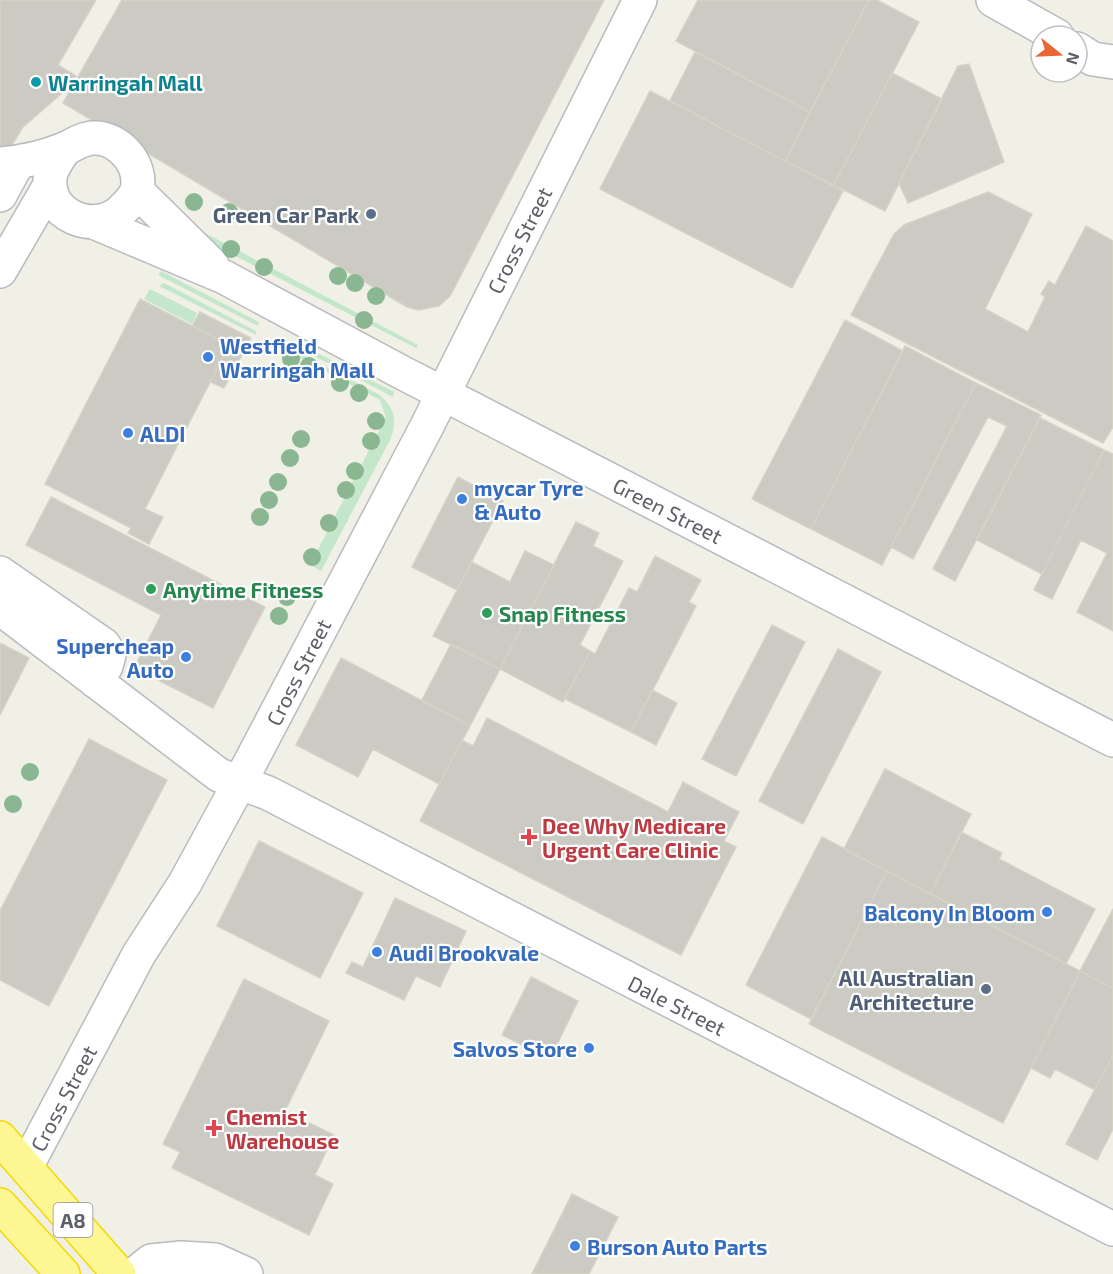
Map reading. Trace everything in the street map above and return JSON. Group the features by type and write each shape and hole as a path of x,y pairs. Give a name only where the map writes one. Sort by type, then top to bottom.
{"highway":[{"name":"A8","path":"0,1138 119,1274"},
{"name":"Cross Street","path":"1,1205 26,1167"},
{"name":"A8","path":"1,1205 63,1274"}],"street":[{"name":"Cross Street","path":"26,1167 139,954 185,883 239,784 426,428 441,393 640,0"},
{"path":"993,0 1035,24"},
{"path":"1089,56 1113,62"},
{"path":"0,195 9,163 65,149 86,139 109,136 128,155 137,176 137,191 119,213 96,223 70,217 53,197 50,185"},
{"path":"0,272 50,185 52,172 65,149"},
{"name":"Green Street","path":"137,191 224,277"},
{"name":"Green Street","path":"96,223 224,277 441,393 1113,740"},
{"path":"0,573 104,645 109,655 106,666 95,681"},
{"name":"Dale Street","path":"0,608 219,775 268,793 1113,1229"},
{"path":"135,1274 151,1262 192,1258 215,1260 246,1274"}],"green space":[{"path":"174,202 189,220 207,234 418,345 416,348 202,239 170,203"},
{"path":"161,271 259,322 258,326 158,275"},
{"path":"164,283 256,331 256,335 159,286"},
{"path":"150,289 197,313 192,324 144,299"},
{"path":"292,340 394,392 393,397 289,343"},
{"path":"286,346 378,394 391,409 394,421 390,440 321,571 310,565 386,417 380,400 283,349"}],"building":[{"name":"Warringah Mall","path":"0,0 96,0 58,65 76,76 69,87 23,127 7,153 0,149"},
{"name":"Green Car Park","path":"122,0 604,0 450,296 439,306 418,310 407,307 63,103"},
{"path":"698,0 868,1 810,112 676,41"},
{"path":"869,0 877,0 919,22 834,185 785,161"},
{"path":"695,52 810,112 785,161 670,101"},
{"path":"969,64 1004,162 908,203 899,183 958,66"},
{"path":"892,73 942,99 885,211 834,185"},
{"path":"650,91 843,191 792,288 600,189"},
{"path":"988,192 1032,214 985,309 1028,332 1045,297 1041,294 1049,281 1055,285 1086,226 1113,241 1113,427 1103,443 851,315 894,234 904,225"},
{"name":"ALDI","path":"140,299 229,345 145,509 163,517 149,544 128,533 131,528 45,484"},
{"path":"200,312 251,338 224,388 210,382 229,345 192,326"},
{"path":"845,320 903,351 811,529 752,499"},
{"path":"905,346 976,383 882,565 811,529"},
{"path":"976,383 1041,415 955,581 933,569 1007,426 988,417 913,559 891,547"},
{"path":"1040,418 1104,450 1042,574 977,540"},
{"path":"1104,450 1113,454 1113,631 1077,612 1107,553 1081,540 1052,599 1034,590"},
{"path":"458,477 503,501 457,590 412,567"},
{"path":"51,497 265,607 213,708 134,668 161,615 26,545"},
{"path":"576,522 599,533 593,546 623,561 580,645 590,651 563,702 500,669"},
{"name":"Snap Fitness","path":"525,551 554,565 500,669 433,636 472,562 510,582"},
{"path":"655,556 701,580 689,602 696,606 631,732 565,699 590,651 595,654 629,588 637,592"},
{"path":"772,625 805,642 736,776 702,759"},
{"path":"0,643 29,658 0,715"},
{"path":"451,644 500,669 470,726 422,700"},
{"path":"838,649 881,672 803,824 759,801"},
{"path":"341,658 470,726 439,784 373,749 358,777 296,745"},
{"path":"652,690 677,703 656,745 631,732"},
{"path":"487,718 668,812 683,782 739,812 724,841 736,847 681,955 420,821 462,740 473,746"},
{"path":"89,739 167,780 49,1006 0,980 0,911"},
{"path":"885,769 971,814 930,894 844,849"},
{"path":"961,832 1002,853 999,859 1095,909 1066,964 930,894"},
{"path":"822,837 887,871 811,1019 746,985"},
{"path":"259,841 363,893 320,978 217,926"},
{"path":"887,871 1080,971 1003,1123 809,1024"},
{"path":"395,898 466,931 440,987 416,976 404,1000 346,973 352,962 363,967"},
{"path":"1113,909 1113,988 1080,971"},
{"path":"1080,971 1113,988 1113,1055 1095,1090 1055,1069 1050,1078 1031,1068"},
{"path":"531,977 578,1001 550,1059 502,1035"},
{"path":"244,979 329,1021 285,1111 334,1135 315,1175 333,1184 309,1235 172,1168 180,1152 163,1144"},
{"path":"1113,1055 1113,1129 1097,1160 1066,1144"},
{"name":"Burson Auto Parts","path":"572,1194 618,1217 589,1274 532,1274"}],"place":[{"name":"Warringah Mall","path":"36,82"},
{"name":"Green Car Park","path":"371,214"},
{"name":"Westfield Warringah Mall","path":"208,357"},
{"name":"ALDI","path":"128,433"},
{"name":"mycar Tyre & Auto","path":"462,499"},
{"name":"Anytime Fitness","path":"151,589"},
{"name":"Snap Fitness","path":"487,613"},
{"name":"Supercheap Auto","path":"186,657"},
{"name":"Dee Why Medicare Urgent Care Clinic","path":"529,837"},
{"name":"Balcony In Bloom","path":"1047,912"},
{"name":"Audi Brookvale","path":"377,952"},
{"name":"All Australian Architecture","path":"986,989"},
{"name":"Salvos Store","path":"589,1048"},
{"name":"Chemist Warehouse","path":"214,1128"},
{"name":"Burson Auto Parts","path":"575,1246"}]}
